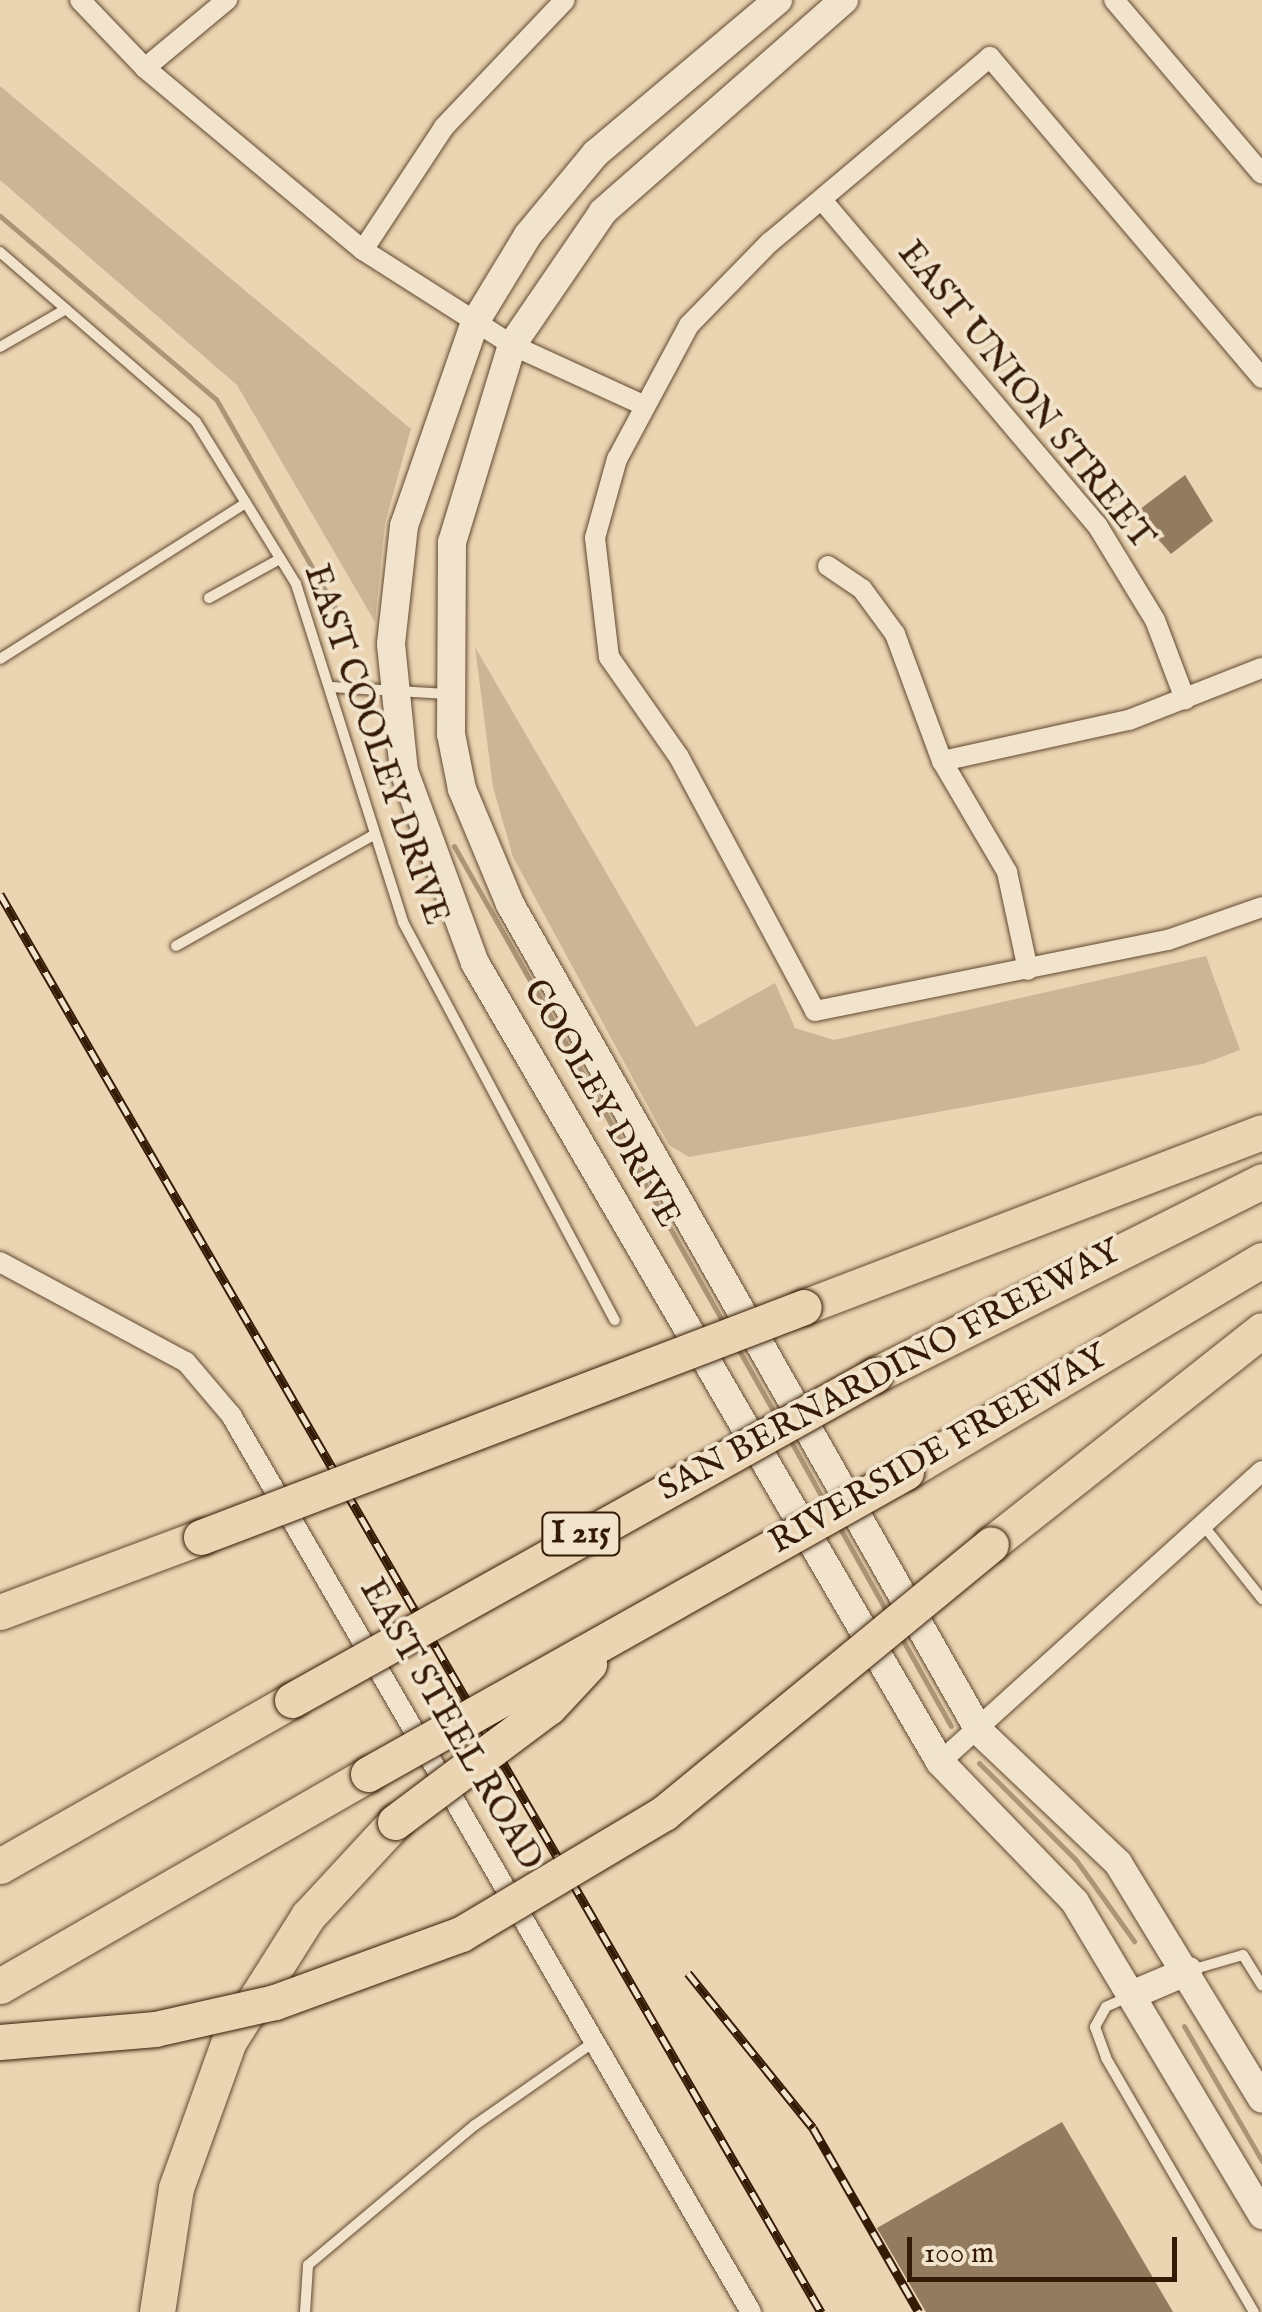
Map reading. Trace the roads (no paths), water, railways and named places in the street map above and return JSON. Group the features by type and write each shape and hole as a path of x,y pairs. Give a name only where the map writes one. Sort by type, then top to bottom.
{"highway":[{"path":"0,1612 1262,1132"},
{"name":"SAN BERNARDINO FREEWAY","path":"0,1866 875,1376 1262,1181"},
{"name":"RIVERSIDE FREEWAY","path":"614,1638 906,1472 1262,1260"},
{"path":"0,2042 155,2029 275,2002 461,1934 664,1814 991,1544 1262,1330"},
{"path":"0,1986 614,1638"},
{"path":"157,2312 176,2188 229,2041 308,1916 395,1822 548,1707 614,1638"}],"street":[{"path":"80,0 145,68 363,250 512,345 642,404"},
{"path":"145,68 227,0"},
{"path":"363,250 444,127 565,0"},
{"name":"COOLEY DRIVE","path":"778,0 596,153 528,235 475,322 404,526 394,691 432,865 475,963 940,1762 1075,1902 1134,1994 1262,2215"},
{"name":"COOLEY DRIVE","path":"844,0 603,212 512,345 452,542 446,694 462,788 510,904 980,1732 1118,1863 1188,1971 1262,2100"},
{"path":"1114,0 1262,174"},
{"path":"1260,371 990,57 726,283 642,404 595,538 600,624 610,658 679,757 814,1012 1168,940 1262,907"},
{"name":"EAST UNION STREET","path":"822,200 1097,525 1156,620 1185,699"},
{"path":"828,566 862,589 895,634 942,761 1007,872 1028,970"},
{"path":"942,761 1185,699 1262,668"},
{"name":"EAST STEEL ROAD","path":"0,1262 162,1346 222,1404 751,2312"},
{"path":"940,1762 980,1732 1200,1521 1262,1471"},
{"path":"1134,1994 1188,1971"}],"lane":[{"name":"EAST COOLEY DRIVE","path":"0,252 196,422 280,559 332,687 403,922 615,1320"},
{"path":"0,347 66,309"},
{"path":"0,659 246,503"},
{"path":"210,598 280,559"},
{"path":"332,687 446,694"},
{"path":"176,946 374,835"},
{"path":"1200,1521 1262,1599"},
{"path":"1188,1971 1243,1955 1262,1984"},
{"path":"1134,1994 1106,2006 1095,2027 1106,2058 1254,2312"},
{"path":"305,2312 308,2265 474,2125 595,2042"}],"waterway":[{"path":"0,216 216,399 357,646"},
{"path":"454,846 723,1322"},
{"path":"736,1345 775,1414"},
{"path":"788,1436 824,1501"},
{"path":"837,1523 888,1614"},
{"path":"901,1637 951,1726"},
{"path":"979,1763 1076,1860 1134,1941"},
{"path":"1184,2026 1262,2161"}],"railway":[{"path":"0,894 821,2312"},
{"path":"688,1973 813,2128 919,2312"}]}
